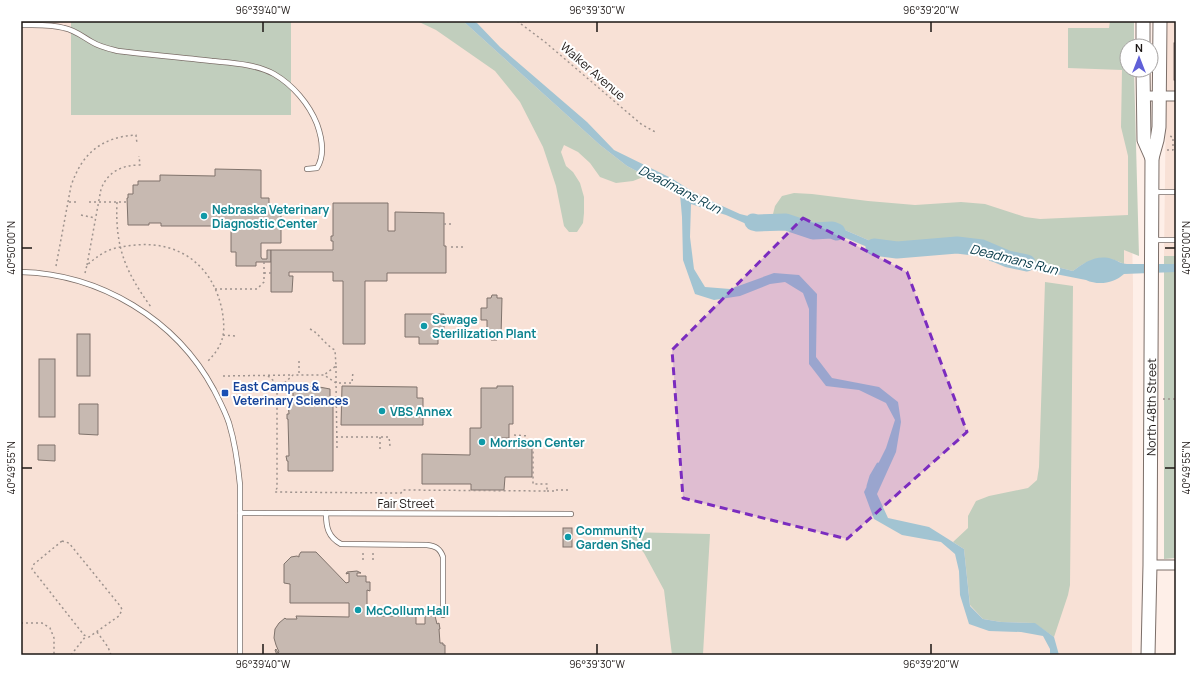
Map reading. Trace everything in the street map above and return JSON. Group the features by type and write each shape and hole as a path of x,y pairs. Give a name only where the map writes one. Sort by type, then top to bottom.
{"main road":[{"path":"1143,21 1143,38"},
{"name":"North 48th Street","path":"1148,655 1150,565 1152,158 1157,140 1160,21"},
{"name":"North 48th Street","path":"1143,78 1144,140 1152,158"}],"street":[{"path":"1143,96 1176,96"},
{"path":"1150,565 1176,565"}],"lane":[{"path":"21,25 64,28 87,38 92,43 118,51 242,64 273,74 284,80 302,98 319,129 322,149 321,159 317,168 307,169"},
{"path":"1152,192 1176,192"},
{"path":"1152,240 1176,240"},
{"path":"21,272 69,278 88,283 112,293 132,304 167,329 207,377 229,422 239,467 240,655"},
{"name":"Fair Street","path":"240,513 571,514"},
{"path":"326,513 326,524 331,537 341,544 427,545 435,546 439,549 443,557 443,615"}],"path":[{"name":"Walker Avenue","path":"517,21 545,42 641,124 657,133"},
{"path":"56,266 71,186 77,169 92,151 112,139 136,135 137,144"},
{"path":"1165,138 1173,136 1174,147 1172,151 1165,150"},
{"path":"85,273 101,189 108,176 114,171 125,166 140,165 139,156"},
{"path":"68,202 78,202"},
{"path":"89,202 127,202"},
{"path":"117,202 117,231 120,247 132,278 151,306"},
{"path":"81,215 96,218"},
{"path":"444,224 451,224"},
{"path":"87,265 102,254 120,247 148,244 179,251 191,258 201,267 210,279 215,289 222,314 223,335 220,348 207,362"},
{"path":"451,247 465,247"},
{"path":"215,289 257,289 264,282 264,262"},
{"path":"264,273 271,273"},
{"path":"310,329 316,332 323,341 335,350 337,448"},
{"path":"223,335 236,336"},
{"path":"299,360 299,375"},
{"path":"324,375 336,366"},
{"path":"223,376 324,375 336,383 352,383 353,371"},
{"path":"268,375 275,382 277,390 277,488 275,492 401,493 403,490 569,490"},
{"path":"277,390 293,375"},
{"path":"1163,399 1176,399"},
{"path":"514,435 530,436"},
{"path":"336,437 389,437 390,446"},
{"path":"380,437 380,450"},
{"path":"533,446 533,484 547,484 547,491"},
{"path":"71,655 86,636 89,637 119,616 122,607 69,543 62,541 34,564 32,569 86,636"},
{"path":"363,545 363,560"},
{"path":"373,545 373,560"},
{"path":"21,623 42,623 50,628 54,638 54,655"},
{"path":"97,632 108,647 111,655"}],"highlighted area":[{"path":"803,218 907,272 967,432 847,539 683,498 672,350"}],"shaded area":[{"path":"21,21 1129,21 1128,38 1119,38 1119,78 1129,78 1133,286 1132,655 21,655"},
{"path":"1167,21 1176,21 1176,256 1164,256"}],"green space":[{"path":"71,21 291,21 291,115 71,115"},
{"path":"417,21 463,21 600,145 627,166 646,176 633,181 616,183 600,177 590,163 578,152 564,145 561,152 566,166 573,172 580,183 584,197 583,223 577,232 569,232 564,226 556,186 543,147 520,102 495,71 436,30"},
{"path":"1110,21 1134,21 1134,38 1119,38 1119,70 1068,68 1068,28 1109,28"},
{"path":"1122,78 1134,78 1139,256 1124,250 1124,264 1104,258 1091,260 1073,271 1012,256 998,258 975,242 882,246 838,227 775,223 773,214 775,206 782,196 794,193 915,205 961,202 985,204 1025,217 1040,219 1128,215 1128,156 1121,127"},
{"path":"1164,256 1176,256 1176,558 1164,559"},
{"path":"1045,282 1073,286 1070,585 1054,637 1034,623 1001,622 983,619 970,605 964,549 953,542 968,528 968,516 976,501 989,496 1028,488 1037,480 1039,467"},
{"path":"626,532 710,534 703,654 745,655 672,655 664,590 644,553"}],"water":[{"path":"463,21 473,21 477,23 500,47 587,122 614,150 671,178 698,195 740,214 776,223 838,227 882,246 975,242 998,258 1012,256 1073,271 1086,262 1096,258 1112,259 1125,264 1176,264 1176,272 1124,274 1116,280 1106,283 1096,283 990,261 975,249 922,248 877,251 836,234 782,227 751,226 726,215 691,204 690,237 694,269 705,287 730,289 774,273 799,275 817,294 816,357 832,378 879,387 898,402 901,422 896,452 877,494 888,518 929,527 964,549 970,606 983,619 1001,622 1035,623 1054,637 1059,655 1050,655 1050,649 1043,636 1021,632 989,631 969,624 960,595 959,571 955,554 941,542 902,535 874,519 864,492 886,448 895,420 886,403 859,390 826,386 809,364 809,309 803,293 785,282 770,284 740,296 714,300 695,294 683,260 680,194 627,166 600,145"}],"building":[{"path":"1174,43 1176,43 1176,80 1174,80"},
{"name":"Nebraska Veterinary Diagnostic Center","path":"215,169 261,170 261,198 269,198 269,207 281,206 281,243 261,243 262,259 267,259 267,250 271,250 271,262 256,262 256,266 236,266 236,252 231,252 231,226 161,226 161,223 149,223 149,225 128,225 127,198 128,194 133,194 133,185 138,185 138,181 160,181 160,175 215,176"},
{"path":"333,203 388,203 388,231 395,231 395,212 444,213 446,273 387,273 387,281 365,281 365,344 343,344 343,281 333,281 333,272 289,272 289,276 293,276 292,292 271,292 271,250 333,250 333,241 331,241 331,236 333,236"},
{"path":"492,295 497,295 497,298 502,298 501,337 497,337 497,340 491,340 491,337 487,337 487,320 481,320 481,308 487,308 487,298 491,298"},
{"name":"Sewage Sterilization Plant","path":"405,314 444,314 444,337 438,337 438,344 419,344 419,337 405,337"},
{"path":"77,334 90,334 90,376 77,376"},
{"path":"39,359 55,359 55,417 39,417"},
{"path":"314,386 330,389 330,404 333,404 333,471 288,471 288,461 286,456 289,456 287,419 287,414 289,414 288,403 293,403 293,389"},
{"name":"VBS Annex","path":"342,386 417,387 417,398 423,398 423,425 341,425"},
{"name":"Morrison Center","path":"497,386 513,386 513,424 509,424 509,438 495,438 495,446 532,446 532,477 505,477 504,490 471,490 471,484 422,484 422,454 470,455 470,428 481,428 481,388 497,388"},
{"path":"79,404 98,404 98,435 79,434"},
{"path":"38,445 55,445 55,461 38,460"},
{"name":"Community Garden Shed","path":"563,528 572,528 572,547 563,547"},
{"name":"McCollum Hall","path":"301,552 316,552 346,583 349,582 349,573 346,574 347,572 357,571 361,573 357,573 357,576 366,576 366,582 370,582 370,591 367,590 367,616 416,616 416,624 425,624 425,616 435,616 437,624 439,623 440,643 445,645 445,655 277,655 275,650 276,649 278,653 279,652 274,638 275,629 285,618 297,619 296,616 349,617 349,603 290,603 290,584 284,583 284,564 291,557 299,557"}],"waterway":[{"name":"Deadmans Run","path":"753,222 786,222 813,231 832,230 837,232"},
{"name":"Deadmans Run","path":"874,247 897,250 957,245 982,248 1008,259 1027,263"},
{"path":"868,486 871,476 878,464"}],"place":[{"name":"Nebraska Veterinary Diagnostic Center","path":"204,216"},
{"name":"Sewage Sterilization Plant","path":"424,326"},
{"name":"East Campus & Veterinary Sciences","path":"225,393"},
{"name":"VBS Annex","path":"382,411"},
{"name":"Morrison Center","path":"482,442"},
{"name":"Community Garden Shed","path":"568,537"},
{"name":"McCollum Hall","path":"358,610"}]}
